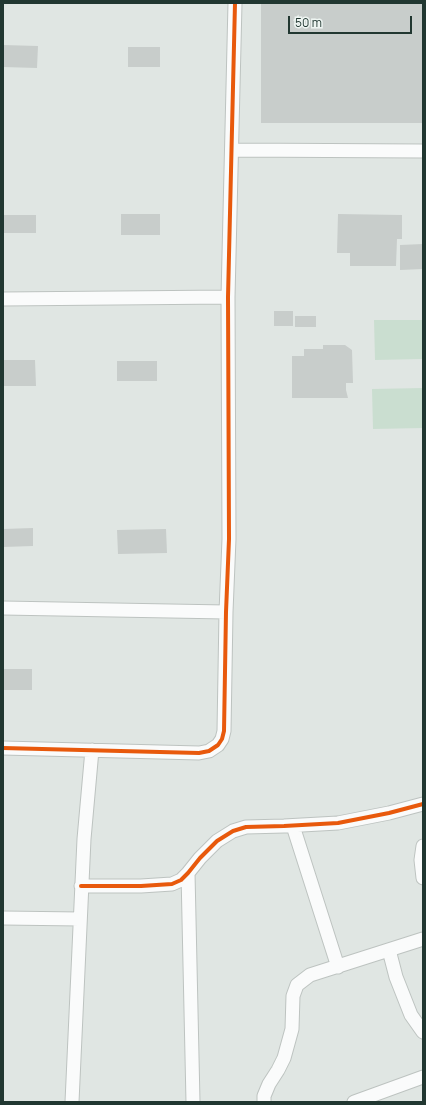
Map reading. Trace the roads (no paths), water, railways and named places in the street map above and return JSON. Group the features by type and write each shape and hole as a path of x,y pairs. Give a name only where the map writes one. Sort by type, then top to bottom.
{"street":[{"path":"3,748 199,753 209,751 218,745 222,739 224,731 229,539 228,297 235,3"},
{"path":"232,150 423,151"},
{"path":"3,299 228,297"},
{"path":"3,608 226,612"},
{"path":"72,1102 81,886 92,750"},
{"path":"81,886 141,886 172,884 181,880 188,874 200,858 217,841 233,831 246,827 338,823 389,813 423,804"},
{"path":"293,826 338,966"},
{"path":"423,846 420,860 423,878"},
{"path":"188,874 193,1102"},
{"path":"3,918 80,919"},
{"path":"264,1102 264,1096 268,1084 284,1058 292,1029 293,996 297,985 310,975 423,939"},
{"path":"389,950 396,977 411,1015 423,1032"},
{"path":"354,1102 423,1077"}]}
